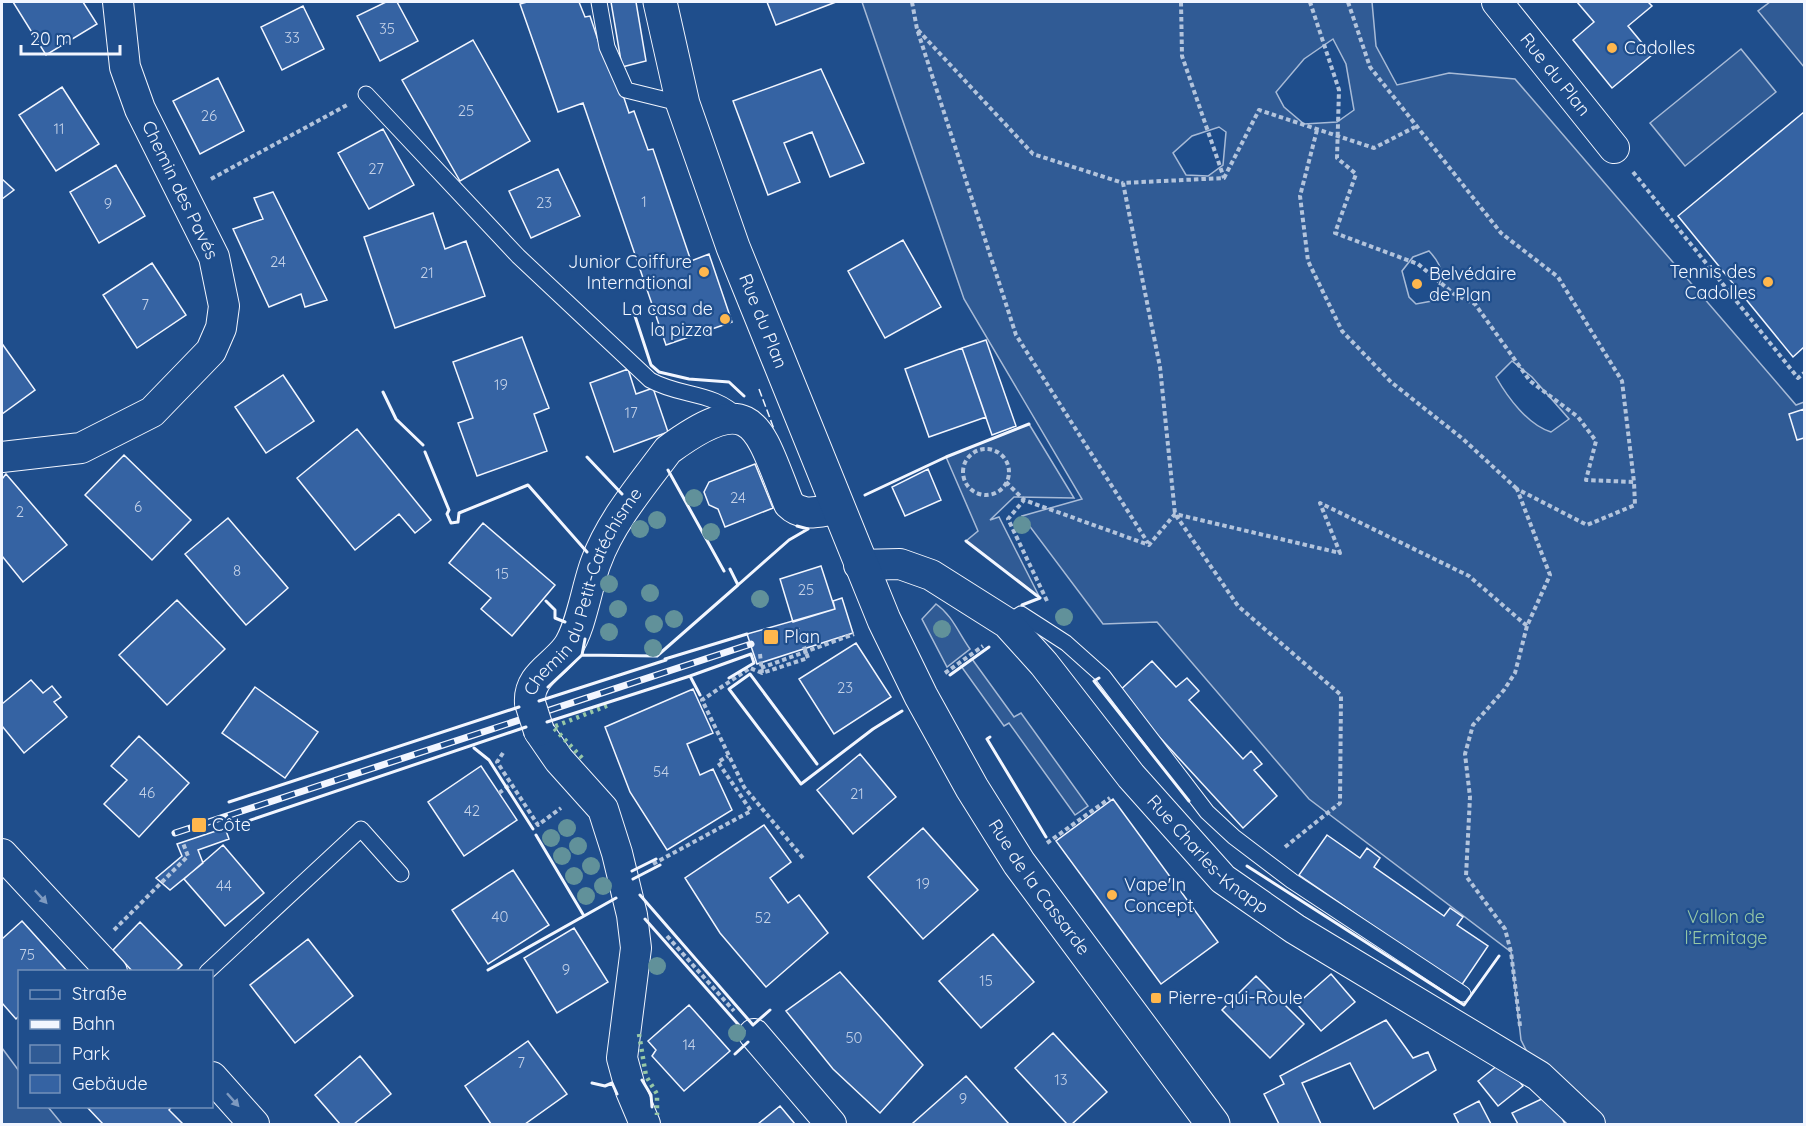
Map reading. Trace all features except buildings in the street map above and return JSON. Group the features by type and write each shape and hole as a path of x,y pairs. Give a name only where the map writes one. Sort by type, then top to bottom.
{"main road":[{"name":"Rue du Plan","path":"660,2 683,104 733,247 859,565 877,631"},
{"name":"Rue de la Cassarde","path":"877,631 1019,863 1213,1125"}],"street":[{"name":"Chemin des Pavés","path":"2,457 81,448 152,412 211,351 221,328 224,306 221,279 214,257 140,109 125,67 118,2"},
{"name":"Rue du Plan","path":"1497,2 1614,148"},
{"path":"740,418 749,421 760,435 789,504 795,510 801,513 837,509"},
{"name":"Chemin du Petit-Catéchisme","path":"645,1125 631,1091 622,1058 636,948 632,915 617,853 603,809 552,752 539,731 529,693 533,682 567,648 596,560 610,534 668,450 682,440 725,419 740,418"},
{"name":"Rue Charles-Knapp","path":"859,565 900,564 931,575 1007,623 1044,664 1131,776 1223,879 1295,929 1539,1076 1590,1125"},
{"path":"2,854 110,970"},
{"path":"754,1034 831,1125"},
{"path":"213,1078 254,1125"}],"lane":[{"path":"599,2 607,47 626,90 683,104"},
{"path":"366,94 518,256 650,380 665,388 719,401 740,418"},
{"path":"1007,623 1021,614 1066,643 1103,676 1207,812 1266,863 1463,994"},
{"path":"209,970 361,829 401,874"}],"path":[{"path":"912,2 917,29 1016,335 1149,545"},
{"path":"1180,2 1182,56 1224,178"},
{"path":"1310,2 1339,90 1338,158 1356,174 1335,234 1418,264 1454,294 1475,303 1530,381 1578,417 1596,441 1586,480 1634,482"},
{"path":"1317,130 1300,196 1308,261 1342,331 1391,382 1463,439 1516,489 1587,525 1635,505 1622,381 1558,277 1502,233 1415,127 1370,67 1348,2"},
{"path":"917,29 1033,154 1123,183 1224,178"},
{"path":"183,195 366,94"},
{"path":"1224,178 1259,110 1374,148 1415,127"},
{"path":"1614,148 1798,378 1804,373"},
{"path":"1123,183 1160,367 1175,514 1238,606 1341,695 1340,803 1266,863"},
{"path":"988,448 995,451 1006,461 1009,475 1006,482 995,494 979,495 966,485 962,469 964,462 974,451 988,448"},
{"path":"1006,482 1024,500 1149,545"},
{"path":"1516,489 1550,575 1527,626 1515,673 1504,690 1473,724 1465,754 1470,797 1466,876 1505,929 1511,952 1520,1029"},
{"path":"1024,500 1008,519 1066,643"},
{"path":"1175,514 1340,554 1320,502 1469,576 1527,626"},
{"path":"1149,545 1175,514"},
{"path":"798,628 808,658 762,673 750,668 702,700 744,787 803,858"},
{"path":"761,668 877,631"},
{"path":"760,654 762,673"},
{"path":"949,670 970,656"},
{"path":"503,753 497,762 538,825 563,807"},
{"path":"657,861 751,811 718,762 728,756"},
{"path":"499,793 511,784"},
{"path":"1047,843 1114,795"},
{"path":"111,933 188,856 183,843"},
{"path":"663,930 754,1034"}],"green space":[{"name":"Vallon de l’Ermitage","path":"862,2 1372,2 1376,46 1397,85 1449,73 1515,79 1796,405 1804,402 1804,1124 1590,1124 1539,1076 1521,1040 1511,952 1309,799 1157,622 1103,624 1022,516 1082,499 964,299","holes":["1333,39 1346,64 1354,110 1337,122 1304,124 1284,107 1276,92 1304,59","1219,127 1226,132 1223,165 1208,176 1186,175 1173,153 1192,136","1429,251 1439,264 1441,281 1432,301 1416,304 1409,297 1402,271 1413,257","1512,361 1532,377 1569,419 1551,432 1534,423 1519,410 1496,377"]},
{"path":"1770,2 1804,2 1804,67 1758,11"},
{"path":"1741,49 1776,92 1685,166 1650,123"},
{"path":"1029,424 1074,498 1014,497 990,520 999,517 1040,598 966,541 978,531 946,457"},
{"path":"936,604 951,619 970,649 947,667 922,619"},
{"path":"972,659 1014,717 1021,713 1088,806 1075,815 1009,723 1004,726 961,666"},
{"path":"2,1048 18,1070 18,1108 49,1108 62,1124 2,1124"}],"railway":[{"path":"175,833 751,644"}],"hedge":[{"path":"582,758 553,727 609,705"},
{"path":"639,1034 646,1076 657,1094 657,1115"}],"fence":[{"path":"759,389 774,429"}],"wall":[{"path":"635,316 651,365 659,372 689,379 729,382 744,396"},
{"path":"383,392 396,419 423,445"},
{"path":"865,495 946,457 1029,424"},
{"path":"425,452 449,510 447,514 451,523 458,522 459,513 528,485 587,552"},
{"path":"587,457 622,494"},
{"path":"668,470 724,571"},
{"path":"797,526 808,529"},
{"path":"738,585 789,540 808,529"},
{"path":"966,541 1040,598 1022,605"},
{"path":"582,655 657,656 738,585 730,569"},
{"path":"546,601 555,610 555,618 565,622"},
{"path":"665,659 747,634"},
{"path":"548,687 582,655 585,639"},
{"path":"950,675 989,647"},
{"path":"700,695 690,676 751,654 754,663 729,678"},
{"path":"539,701 666,660"},
{"path":"817,764 750,674 729,689 801,784 873,729 902,711"},
{"path":"547,722 690,676"},
{"path":"1099,678 1094,681 1189,801"},
{"path":"229,802 519,707"},
{"path":"236,825 526,727"},
{"path":"990,737 987,739 1046,837"},
{"path":"474,748 489,760 533,829"},
{"path":"536,835 584,916"},
{"path":"632,871 656,859"},
{"path":"633,879 660,865"},
{"path":"1247,866 1464,1005 1499,956"},
{"path":"640,895 753,1025 770,1010"},
{"path":"488,970 616,898"},
{"path":"645,919 744,1031"},
{"path":"735,1054 748,1042"},
{"path":"642,1080 651,1095 652,1107"},
{"path":"592,1083 605,1086 612,1083 617,1094"}],"place":[{"name":"Cadolles","path":"1612,48"},
{"name":"Junior Coiffure International","path":"704,272"},
{"name":"Tennis des Cadolles","path":"1768,282"},
{"name":"Belvédaire de Plan","path":"1417,284"},
{"name":"La casa de la pizza","path":"725,319"},
{"name":"Plan","path":"771,637"},
{"name":"Côte","path":"199,825"},
{"name":"Vape'In Concept","path":"1112,895"},
{"name":"Pierre-qui-Roule","path":"1156,998"}]}
